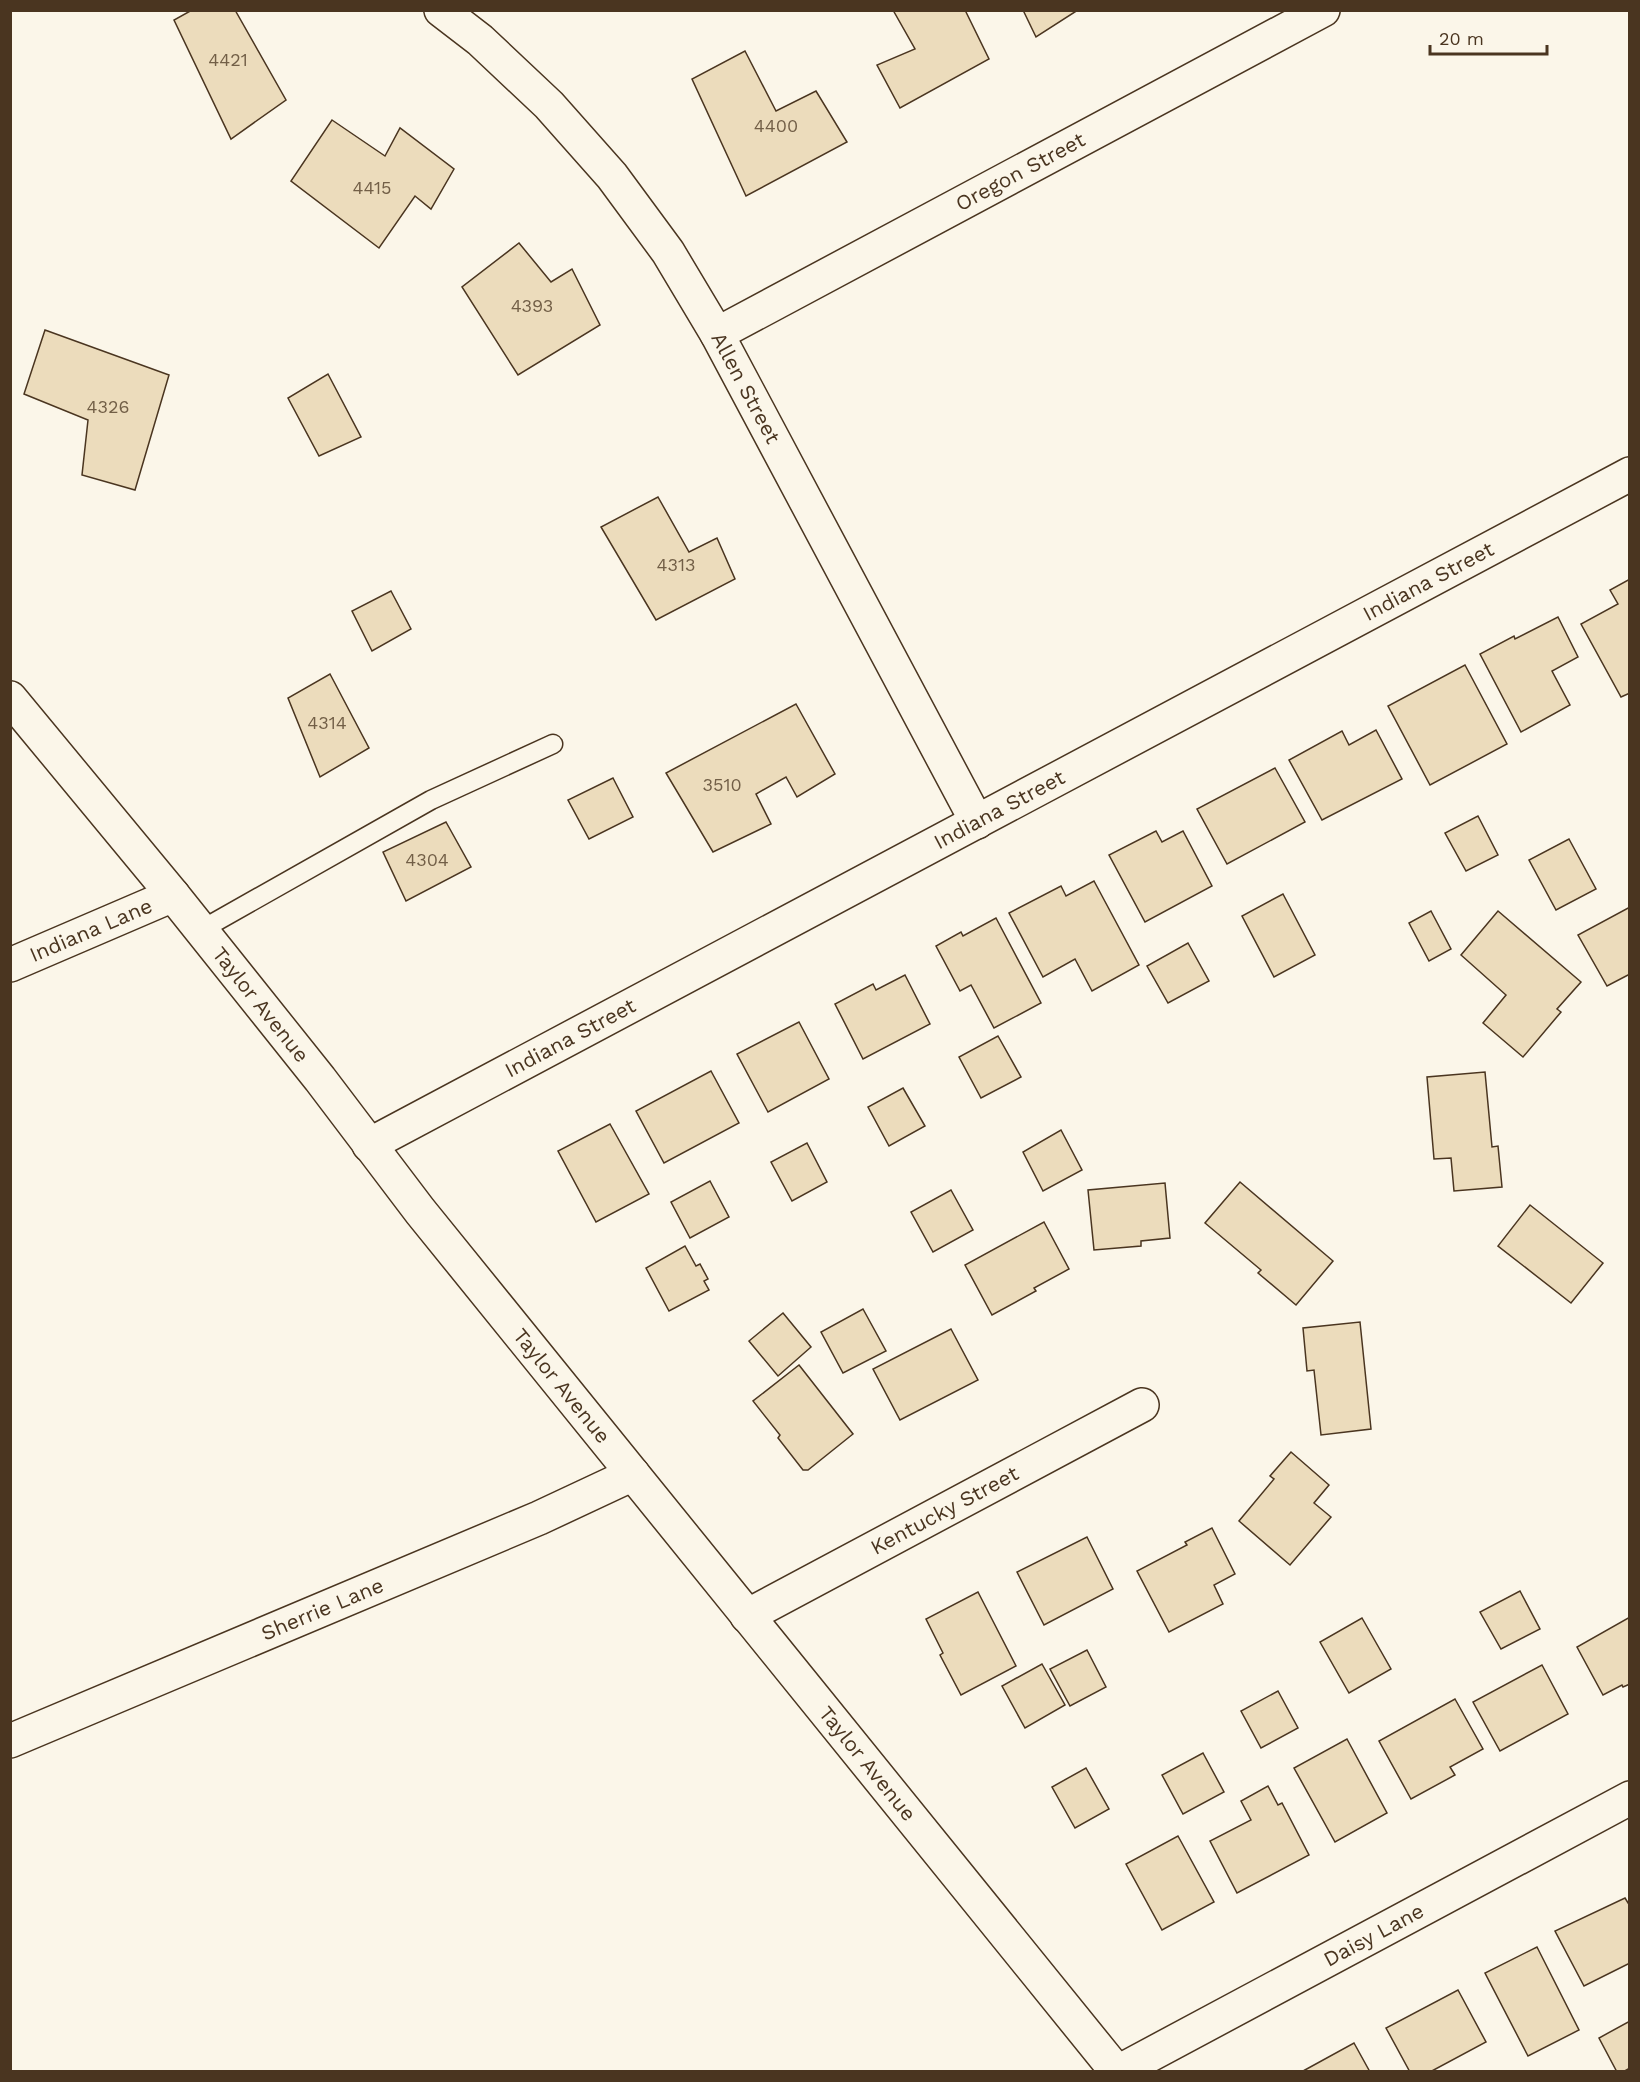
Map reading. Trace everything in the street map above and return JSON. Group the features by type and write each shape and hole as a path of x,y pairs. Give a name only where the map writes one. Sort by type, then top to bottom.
{"street":[{"name":"Allen Street","path":"441,10 480,40 549,105 612,176 668,252 717,334 977,822"},
{"name":"Oregon Street","path":"717,334 1323,10"},
{"name":"Indiana Street","path":"369,1145 1629,474"},
{"name":"Taylor Avenue","path":"10,698 173,895 320,1079 369,1145 1117,2072"},
{"name":"Indiana Lane","path":"10,964 173,895"},
{"name":"Kentucky Street","path":"747,1616 1142,1405"},
{"name":"Sherrie Lane","path":"10,1741 539,1518 633,1474"},
{"name":"Daisy Lane","path":"1117,2072 1629,1798"}],"lane":[{"path":"201,930 431,800 553,744"}],"building":[{"path":"192,10 235,10 286,100 231,139 174,20"},
{"path":"893,10 965,10 989,59 900,108 877,65 915,49"},
{"path":"1023,10 1078,10 1036,37"},
{"path":"745,51 776,111 816,91 847,142 746,196 692,79"},
{"path":"332,120 385,156 400,128 454,169 431,209 415,196 379,248 291,181"},
{"path":"519,243 551,282 572,269 600,325 518,375 462,287"},
{"path":"45,330 169,375 135,490 82,475 88,420 24,394"},
{"path":"328,374 361,437 319,456 288,398"},
{"path":"658,497 689,552 717,538 735,579 656,620 601,527"},
{"path":"1630,579 1630,693 1621,697 1581,624 1618,604 1610,590"},
{"path":"391,591 411,629 372,651 352,611"},
{"path":"1558,617 1578,657 1552,671 1570,705 1521,732 1480,654"},
{"path":"1465,665 1507,744 1430,785 1388,706"},
{"path":"330,674 369,748 320,777 288,698"},
{"path":"796,704 835,774 797,797 786,777 756,794 771,824 713,852 666,773"},
{"path":"1376,730 1402,779 1322,820 1289,760 1342,731 1349,745"},
{"path":"1275,768 1305,822 1227,864 1197,809"},
{"path":"613,778 633,817 589,839 568,800"},
{"path":"1478,816 1498,855 1466,871 1445,833"},
{"path":"446,822 471,867 406,901 383,852"},
{"path":"1156,831 1162,842 1183,831 1212,886 1145,922 1109,855"},
{"path":"1569,839 1596,889 1556,910 1529,860"},
{"path":"1094,881 1139,965 1092,991 1075,959 1043,977 1009,913 1061,886 1066,896"},
{"path":"1283,894 1315,955 1274,977 1242,916"},
{"path":"1630,907 1630,974 1607,986 1578,935"},
{"path":"1431,911 1451,949 1429,961 1409,923"},
{"path":"1498,911 1581,982 1557,1009 1561,1012 1523,1057 1483,1023 1506,995 1461,955"},
{"path":"996,918 1041,1003 994,1028 971,985 960,991 936,946 961,932 963,936"},
{"path":"1188,943 1209,981 1168,1003 1147,966"},
{"path":"905,975 930,1024 863,1059 835,1004 873,984 876,990"},
{"path":"799,1022 829,1079 768,1112 737,1054"},
{"path":"998,1036 1021,1077 981,1098 959,1057"},
{"path":"711,1071 739,1123 664,1163 636,1111"},
{"path":"1485,1072 1492,1147 1498,1146 1502,1187 1454,1191 1451,1158 1434,1159 1427,1077"},
{"path":"903,1088 925,1126 889,1146 868,1107"},
{"path":"610,1124 649,1194 596,1222 558,1151"},
{"path":"1061,1130 1082,1170 1043,1191 1023,1152"},
{"path":"807,1143 827,1182 792,1201 771,1162"},
{"path":"710,1181 729,1217 690,1238 671,1202"},
{"path":"1240,1182 1333,1261 1296,1305 1258,1273 1261,1270 1205,1223"},
{"path":"1165,1183 1170,1238 1141,1241 1141,1246 1094,1250 1088,1190"},
{"path":"951,1190 973,1230 933,1252 911,1212"},
{"path":"1530,1205 1603,1263 1571,1303 1498,1246"},
{"path":"1044,1222 1069,1269 1034,1288 1036,1291 992,1315 965,1265"},
{"path":"685,1246 696,1266 700,1264 708,1279 704,1281 709,1290 669,1311 646,1268"},
{"path":"863,1309 886,1351 843,1373 821,1332"},
{"path":"783,1313 811,1347 778,1376 749,1341"},
{"path":"1360,1322 1371,1429 1321,1435 1314,1370 1307,1371 1303,1328"},
{"path":"951,1329 978,1380 900,1420 873,1369"},
{"path":"799,1365 853,1434 808,1470 803,1470 778,1438 780,1435 753,1401"},
{"path":"1291,1452 1329,1485 1314,1503 1331,1517 1290,1565 1239,1521 1274,1479 1270,1476"},
{"path":"1212,1528 1235,1574 1214,1585 1223,1604 1169,1632 1137,1571 1187,1545 1185,1542"},
{"path":"1087,1537 1113,1589 1044,1625 1017,1572"},
{"path":"1520,1591 1540,1629 1501,1649 1480,1612"},
{"path":"978,1592 1016,1666 961,1695 940,1655 943,1653 926,1619"},
{"path":"1630,1617 1630,1684 1623,1687 1622,1685 1603,1695 1577,1647"},
{"path":"1362,1618 1391,1669 1349,1693 1320,1642"},
{"path":"1087,1650 1106,1687 1070,1706 1050,1669"},
{"path":"1042,1664 1065,1705 1025,1728 1002,1686"},
{"path":"1542,1665 1568,1714 1500,1751 1473,1702"},
{"path":"1278,1691 1298,1728 1261,1748 1241,1711"},
{"path":"1455,1699 1483,1749 1450,1767 1455,1775 1411,1799 1379,1741"},
{"path":"1347,1739 1387,1813 1335,1842 1294,1768"},
{"path":"1203,1753 1224,1792 1183,1814 1162,1775"},
{"path":"1086,1768 1109,1809 1075,1828 1052,1787"},
{"path":"1268,1786 1278,1805 1282,1803 1309,1855 1237,1893 1210,1841 1251,1820 1241,1801"},
{"path":"1178,1836 1214,1902 1162,1930 1126,1864"},
{"path":"1625,1898 1630,1906 1630,1963 1584,1986 1555,1931"},
{"path":"1537,1947 1579,2030 1528,2056 1485,1973"},
{"path":"1458,1990 1486,2042 1430,2072 1410,2072 1386,2028"},
{"path":"1630,2021 1630,2068 1617,2072 1599,2038"},
{"path":"1354,2043 1370,2072 1303,2072 1303,2071"}]}
